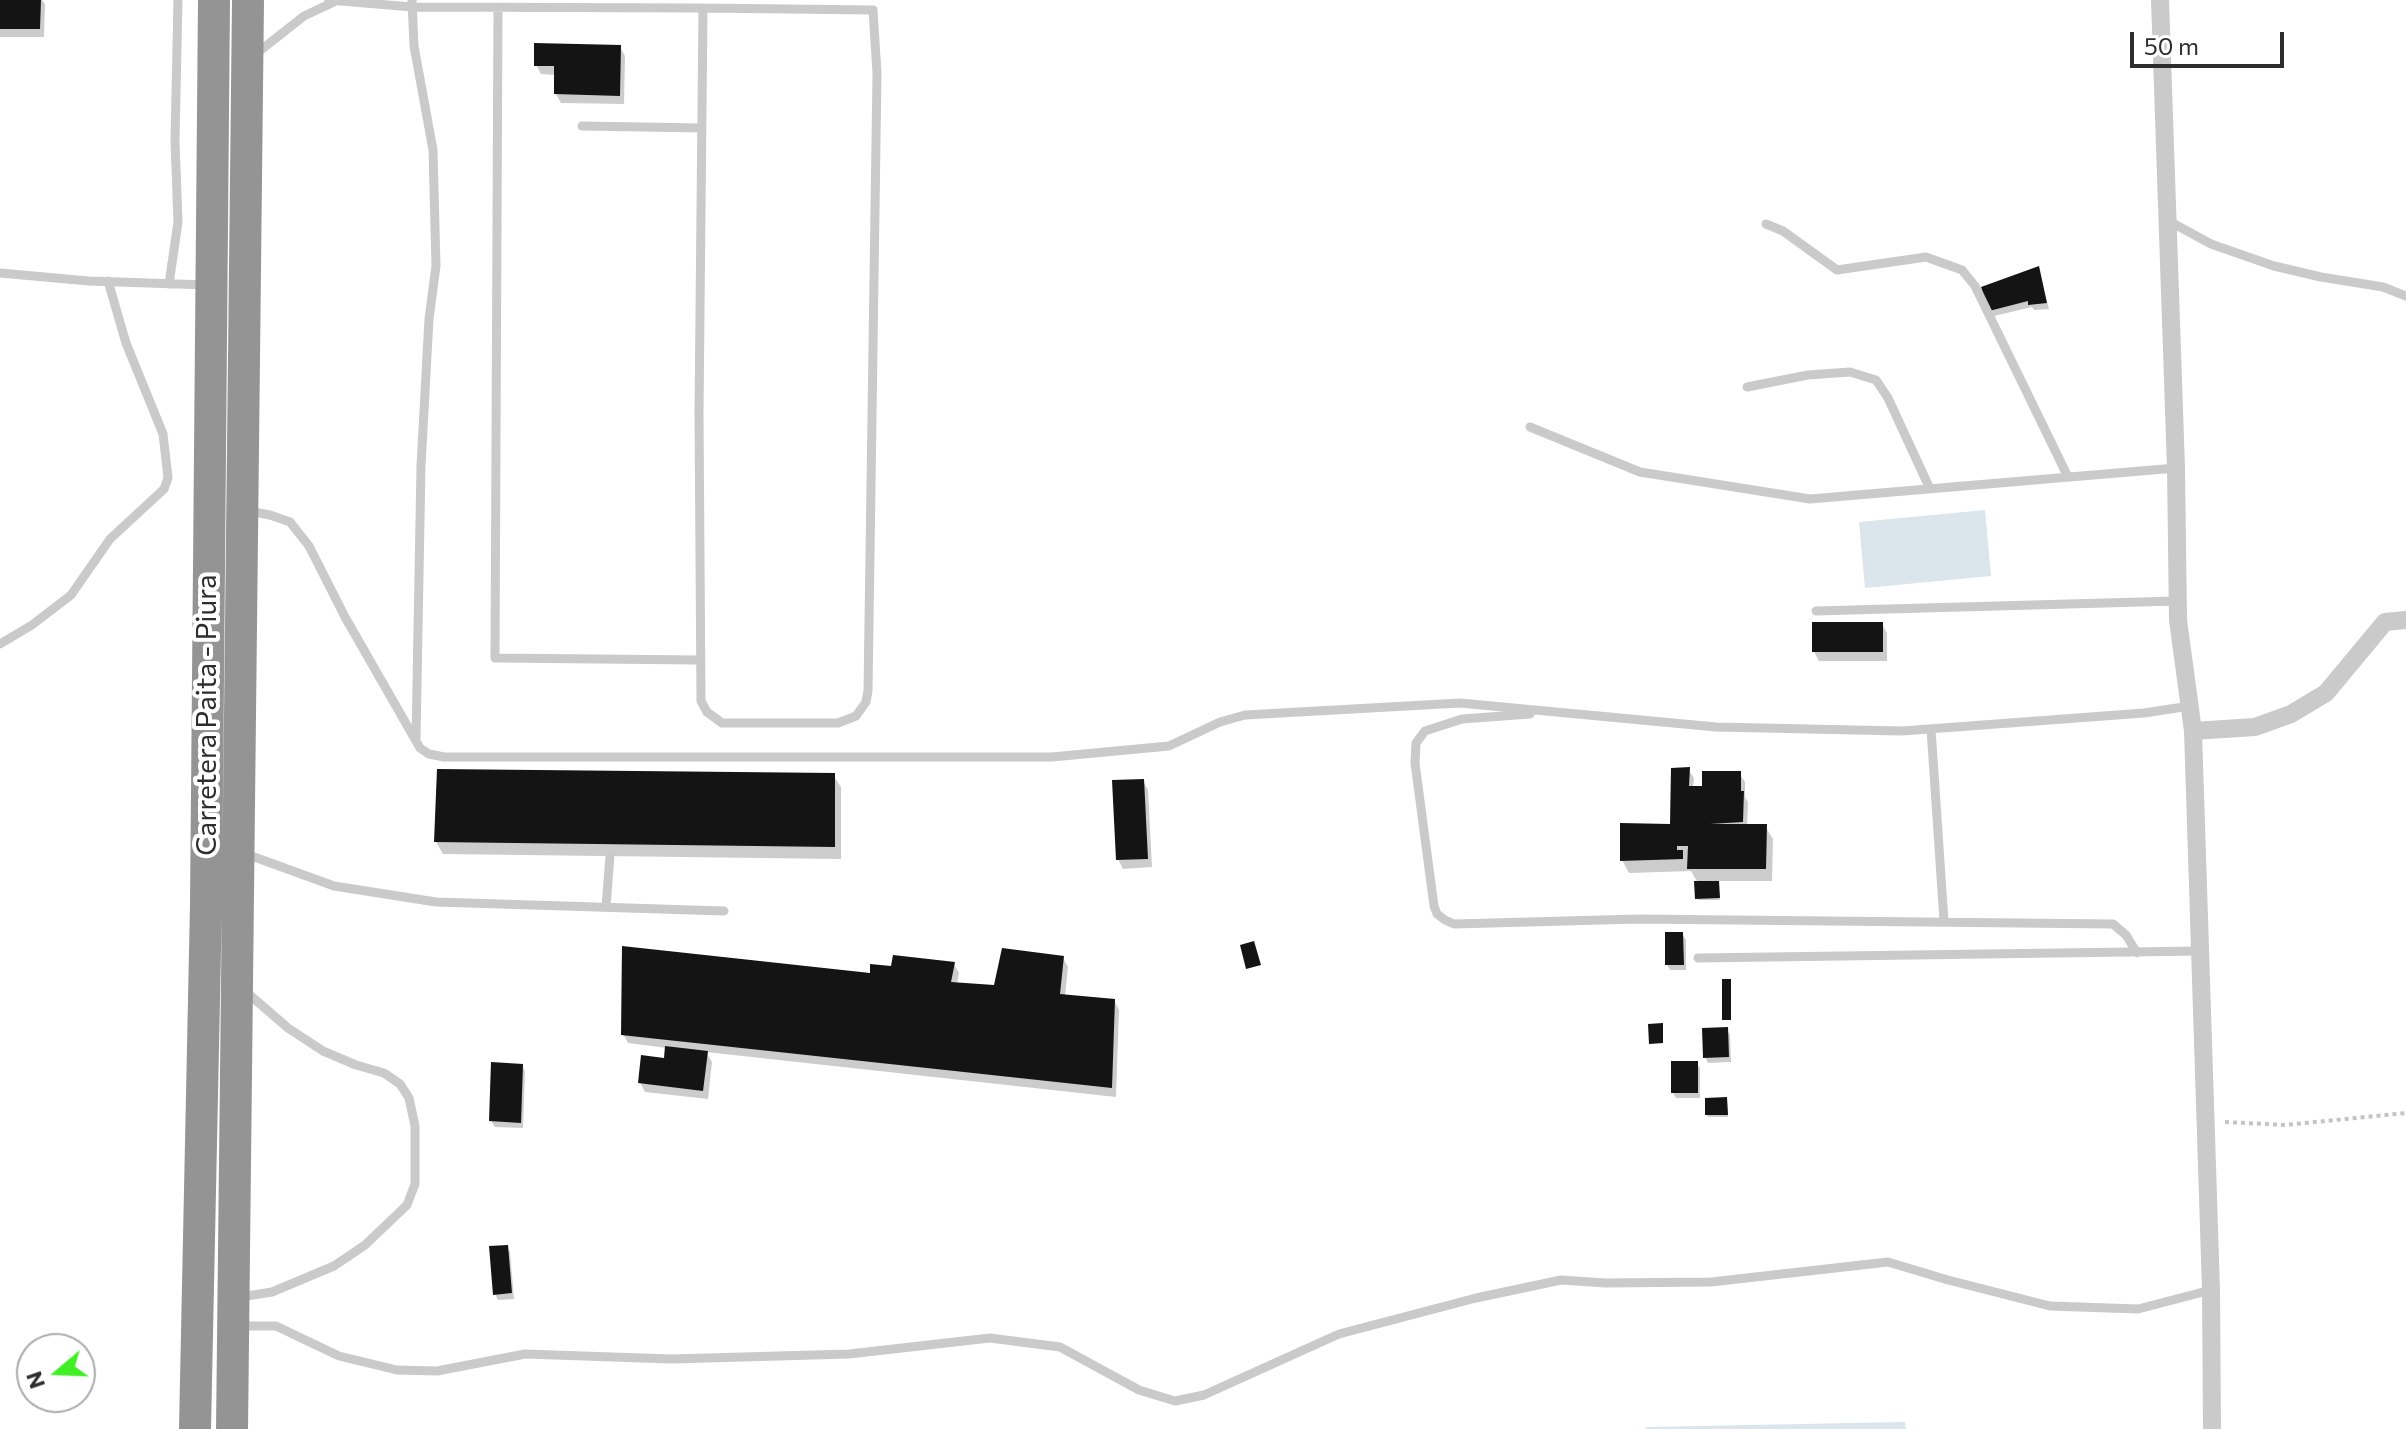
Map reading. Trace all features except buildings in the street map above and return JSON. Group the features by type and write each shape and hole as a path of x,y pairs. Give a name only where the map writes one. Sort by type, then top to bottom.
{"highway":[{"name":"Carretera Paita - Piura","path":"195,1429 206,904 214,0"},
{"name":"Carretera Paita - Piura","path":"232,1429 248,0"}],"street":[{"path":"2160,0 2176,468 2177,601 2181,659 2193,731 2211,1290 2212,1429"},
{"path":"2193,731 2255,727 2291,714 2326,693 2385,622 2406,620"}],"lane":[{"path":"169,284 178,222 175,141 178,0"},
{"path":"247,62 274,37 331,1 498,8 578,4 873,10 877,73 868,691 866,702 856,716 838,723 722,723 707,712 701,701 703,8"},
{"path":"412,4 414,46 433,150 436,266 429,319 421,466 416,741"},
{"path":"498,8 495,658 699,660"},
{"path":"582,126 702,128"},
{"path":"2167,220 2211,244 2274,266 2383,287 2406,296"},
{"path":"1766,224 1783,231 1837,270 1926,257 1962,270 1975,286 2068,477"},
{"path":"0,273 210,285"},
{"path":"0,644 32,625 71,595 110,539 164,489 168,478 163,434 126,343 108,281"},
{"path":"1747,387 1808,375 1850,372 1876,380 1888,398 1930,489"},
{"path":"1530,427 1640,472 1810,499 2176,468"},
{"path":"240,510 290,522 309,546 345,617 416,741 429,754 444,757 1052,757 1169,746 1220,722 1245,715 1460,703 1716,727 1902,731 2144,713 2190,706"},
{"path":"1816,611 2177,601"},
{"path":"1558,712 1462,719 1425,731 1416,743 1415,763 1434,906 1437,914 1445,920 1454,924 1639,919 2113,924 2126,935 2137,953"},
{"path":"1931,729 1944,921"},
{"path":"237,850 334,886 436,902 724,911"},
{"path":"606,907 610,855"},
{"path":"1698,958 2200,951"},
{"path":"233,1312 334,1266 365,1245 407,1205 415,1184 415,1126 409,1098 400,1084 384,1073 323,1051 288,1028 236,982"},
{"path":"233,1312 276,1326 339,1356 397,1370 437,1371 525,1354 671,1359 849,1354 990,1338 1060,1347 1139,1390 1175,1401 1204,1395 1339,1334 1476,1298 1561,1280 1605,1283 1711,1282 1888,1262 2050,1306 2138,1309 2211,1290"}],"path":[{"path":"2205,1115 2221,1121 2285,1125 2406,1113"}],"shaded area":[{"path":"1985,510 1991,576 1865,588 1859,522"},
{"path":"1905,1422 1906,1429 1644,1429 1648,1427"}]}
